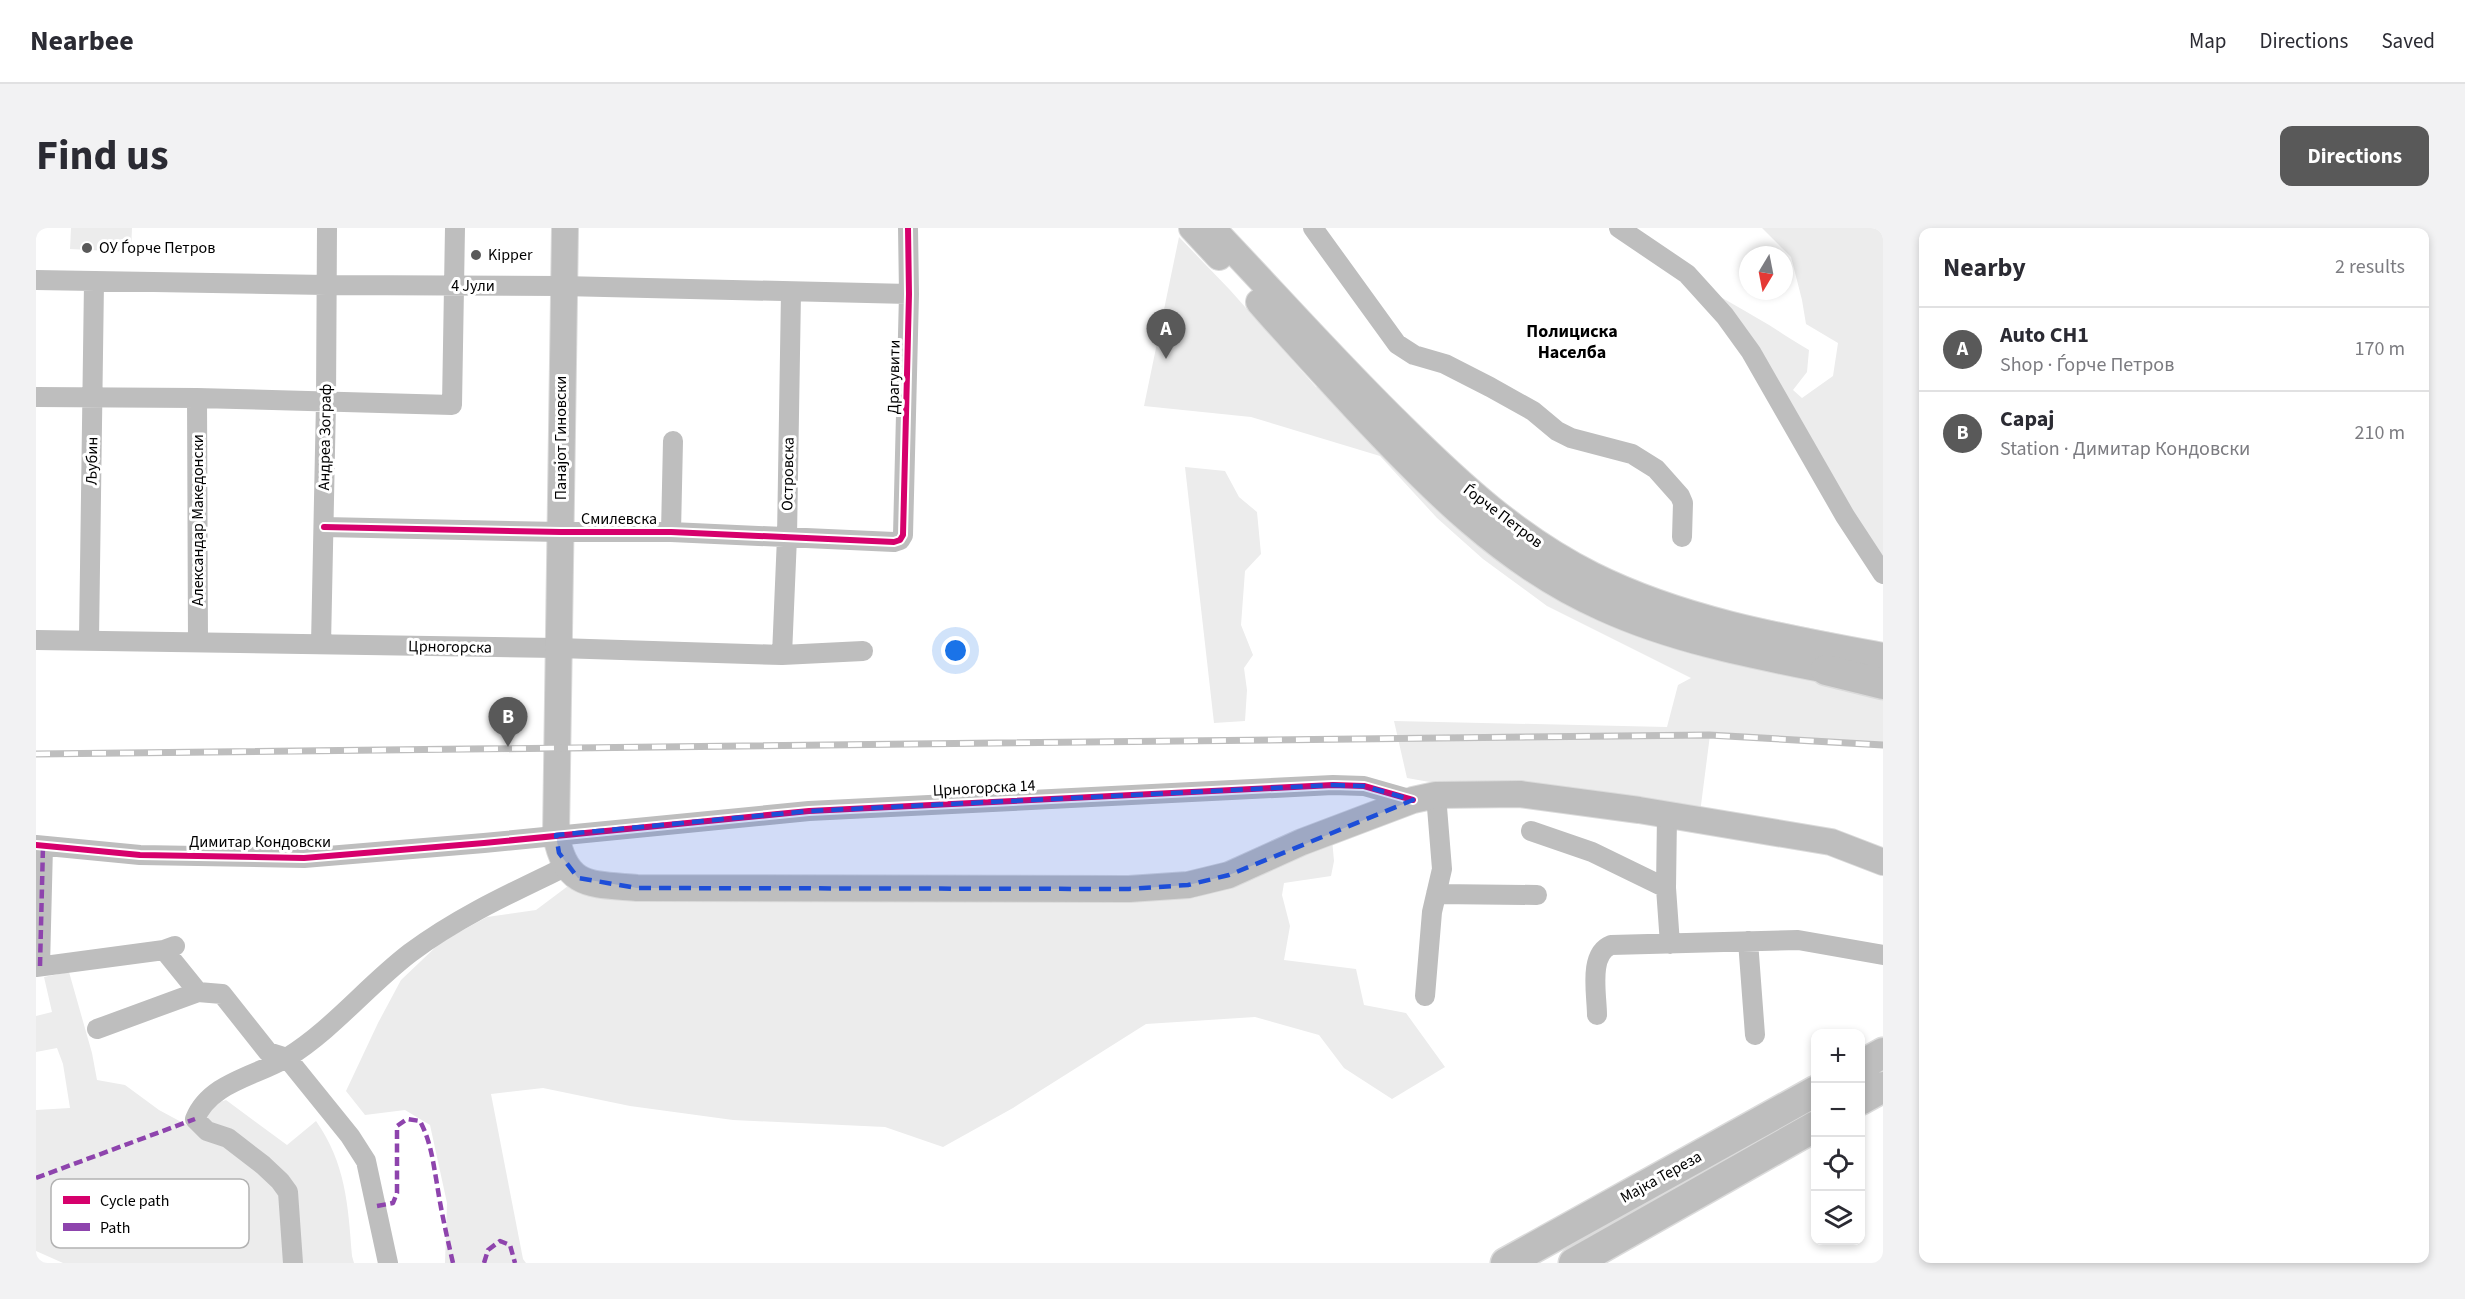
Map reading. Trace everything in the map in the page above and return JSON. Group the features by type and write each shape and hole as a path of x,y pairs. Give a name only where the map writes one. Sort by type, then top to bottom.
{"highway":[{"path":"1826,670 1883,678"},
{"path":"1826,670 1883,684"},
{"path":"1865,1063 1883,1053"},
{"path":"1865,1097 1883,1087"},
{"name":"Мајка Тереза","path":"1506,1263 1811,1093"},
{"name":"Мајка Тереза","path":"1574,1263 1811,1127"}],"main road":[{"name":"Панајот Гиновски","path":"564,228 555,835 565,867"},
{"name":"Ѓорче Петров","path":"1192,228 1390,445 1456,509 1522,562 1580,597 1630,619 1708,644 1826,670"},
{"name":"Ѓорче Петров","path":"1212,228 1382,407 1463,486 1491,511 1544,548 1618,587 1678,609 1790,638 1883,656"},
{"path":"565,867 578,878 602,885 637,888 1129,889 1188,885 1229,874 1302,842 1424,798 1520,794 1831,842 1883,862"}],"street":[{"name":"Андреа Зограф","path":"321,645 327,228"},
{"path":"36,398 197,398 452,405 456,228"},
{"name":"Драгувити","path":"903,528 909,294 908,228"},
{"path":"1313,228 1397,344 1414,355 1445,364 1490,387 1533,411 1557,431 1571,438 1632,454 1656,469 1680,496 1683,503 1682,537"},
{"path":"1619,228 1687,274 1752,352 1845,516 1883,574"},
{"name":"4 Јули","path":"36,280 562,286 909,294"},
{"name":"Љубин","path":"89,639 94,282"},
{"name":"Островска","path":"782,655 792,292"},
{"name":"Александар Македонски","path":"197,398 198,642"},
{"path":"671,532 673,441"},
{"name":"Смилевска","path":"324,527 671,532 894,542 903,536 903,528"},
{"name":"Црногорска","path":"36,640 89,639 558,648 782,655 863,651"},
{"name":"Црногорска 14","path":"555,835 809,811 1305,786 1364,786 1424,798"},
{"path":"1424,798 1442,869 1432,912 1425,996"},
{"path":"1666,815 1666,888 1670,944"},
{"path":"1531,831 1592,852 1666,888"},
{"name":"Димитар Кондовски","path":"39,845 140,855 304,858 555,835"},
{"path":"39,845 38,967 171,948 198,992"},
{"path":"293,1263 288,1192 263,1165 228,1138 207,1131 195,1119 200,1108 220,1089 287,1058 314,1038 370,986 445,927 565,867"},
{"path":"1436,894 1537,895"},
{"path":"1597,1015 1596,962 1602,950 1611,945 1798,940 1883,955"},
{"path":"1748,941 1755,1035"},
{"path":"97,1029 198,992 222,994 268,1052 287,1058 350,1136 366,1161 388,1263"}],"highlighted area":[{"path":"1333,785 1364,786 1413,800 1229,875 1188,885 1129,889 637,888 578,878 559,853 556,835 809,811"}],"shaded area":[{"path":"71,228 132,228 131,252 70,249"},
{"path":"1762,228 1883,228 1883,582 1701,285 1809,350 1807,372 1793,390 1802,398 1833,376 1838,343 1806,324 1793,265 1793,246 1780,246"},
{"path":"1179,237 1230,290 1316,387 1331,389 1423,438 1539,534 1593,563 1650,587 1726,611 1883,643 1883,748 1710,735 1700,813 1458,787 1407,778 1394,721 1667,727 1678,685 1691,678 1547,606 1483,559 1437,518 1380,456 1251,417 1144,406"},
{"path":"1185,467 1225,471 1239,497 1257,512 1261,554 1245,571 1241,625 1253,655 1244,668 1247,690 1245,721 1214,723"},
{"path":"1332,839 1334,861 1331,876 1284,883 1282,895 1290,926 1284,960 1356,969 1364,1005 1406,1013 1445,1067 1392,1099 1344,1068 1319,1035 1255,1017 1146,1024 1013,1108 943,1147 885,1127 733,1120 630,1106 543,1088 491,1094 523,1259 526,1263 445,1263 447,1203 430,1125 405,1110 365,1115 346,1091 401,980 441,942 487,917 536,910 568,886 591,894 626,901 1193,898 1256,878"},
{"path":"69,972 92,1053 97,1080 125,1085 159,1110 198,1131 214,1104 226,1100 287,1145 316,1121 340,1169 347,1202 354,1263 63,1263 36,1251 36,1110 70,1108 63,1064 57,1048 36,1052 36,1016 52,1012 44,977"}],"railway":[{"path":"36,754 1709,735 1883,745"}],"marked path":[{"path":"40,966 43,846"},
{"path":"36,1178 195,1119"},
{"path":"377,1206 393,1203 397,1193 397,1126 407,1119 420,1121 431,1152 453,1263"},
{"path":"484,1263 488,1250 500,1241 510,1245 515,1263"}],"cycle path":[{"path":"324,527 671,532 894,542 900,540 903,535 909,294 908,228"},
{"path":"36,845 140,855 304,858 809,811 1333,785 1364,786 1413,800"}],"place":[{"name":"ОУ Ѓорче Петров","path":"87,248"},
{"name":"Kipper","path":"476,255"},
{"name":"Auto CH1","path":"1166,359"},
{"name":"Сарај","path":"508,747"}],"district":[{"name":"Полициска Населба","path":"1572,341"}]}
